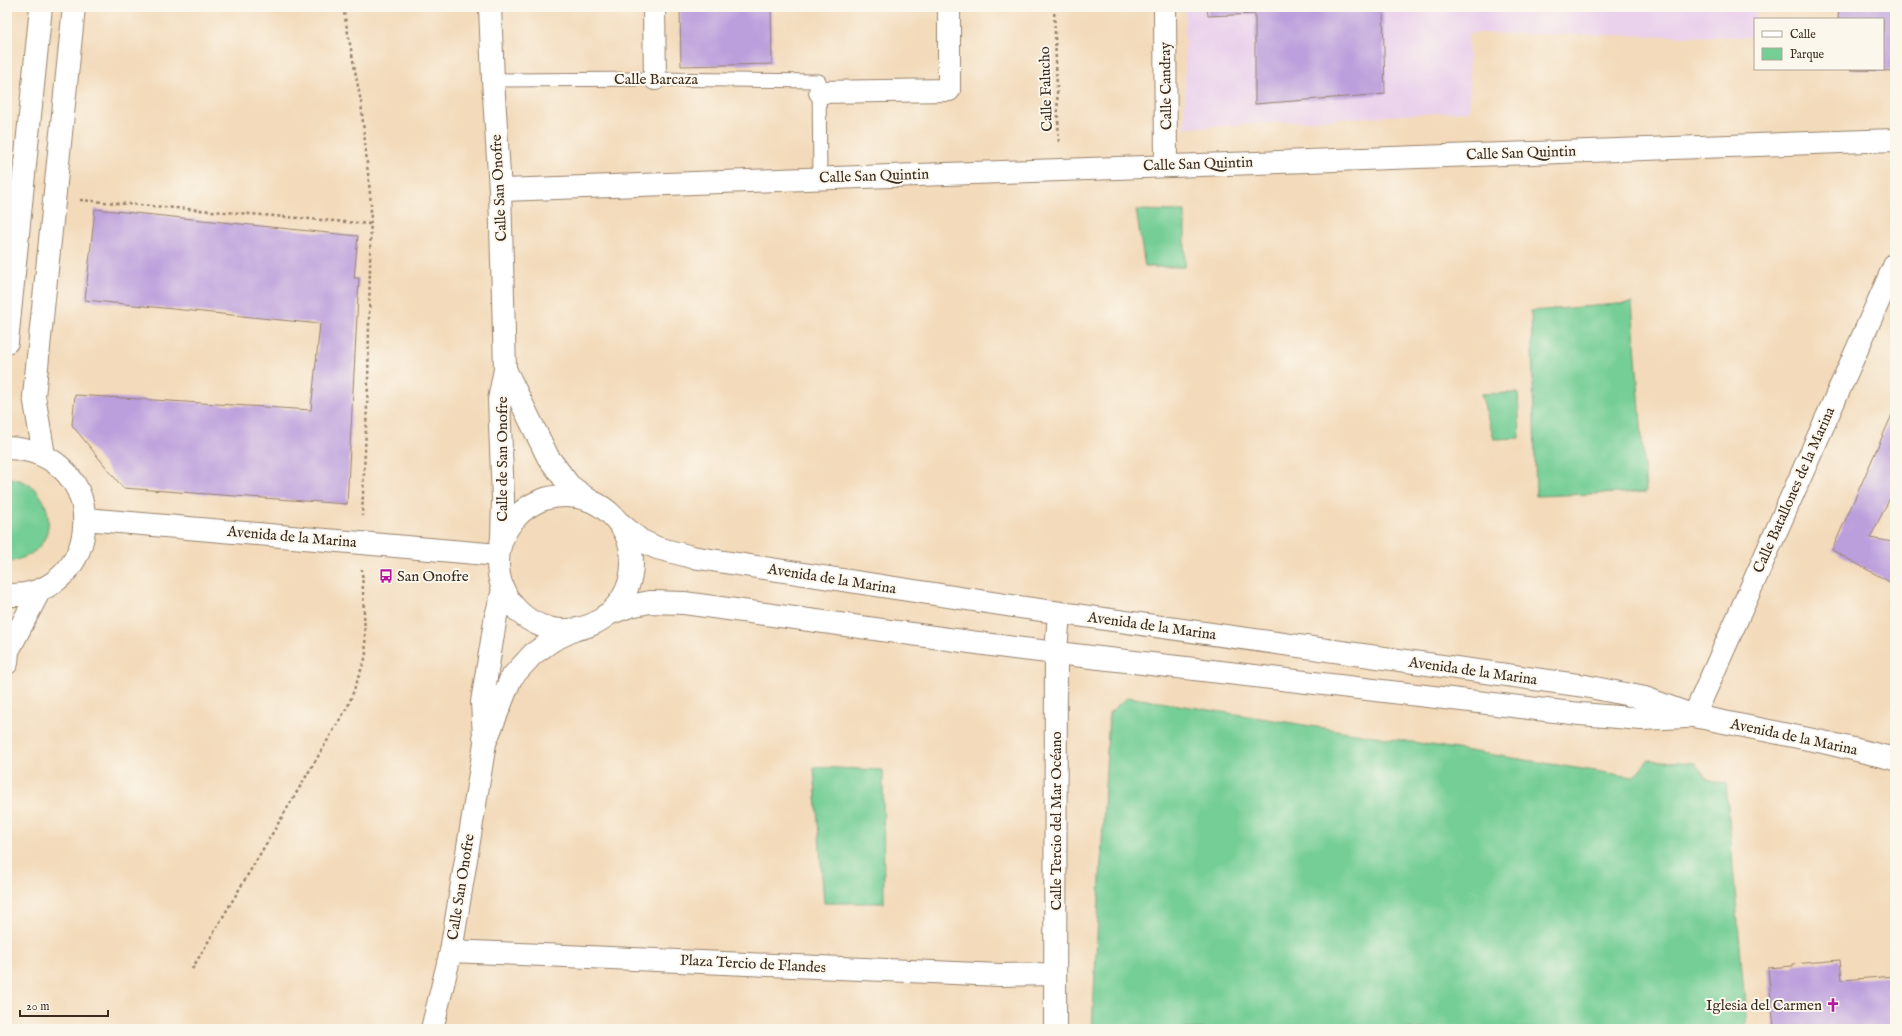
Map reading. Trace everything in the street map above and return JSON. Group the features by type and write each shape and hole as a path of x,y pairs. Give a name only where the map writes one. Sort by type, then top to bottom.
{"street":[{"path":"7,342 41,7"},
{"path":"44,455 34,396 74,7"},
{"name":"Calle San Onofre","path":"490,7 500,190 505,369"},
{"path":"654,7 654,79"},
{"name":"Calle Barcaza","path":"820,86 949,90 948,7"},
{"name":"Calle Candray","path":"1165,7 1166,166"},
{"name":"Calle San Quintin","path":"500,190 1895,140"},
{"name":"Calle Batallones de la Marina","path":"1694,716 1895,264"},
{"name":"Calle de San Onofre","path":"505,369 548,457 569,485 589,500"},
{"name":"Calle de San Onofre","path":"500,547 503,499 499,400 505,369"},
{"path":"7,448 24,448 44,455 60,466 74,481 82,499 85,519 82,541 73,562 58,578 40,590 18,595 7,595"},
{"path":"485,743 511,678 533,654 553,640 591,624 606,615 619,602 627,587 631,570 631,553 626,536 617,521 604,509 589,500 572,496 554,497 538,501 523,511 510,523 500,547 498,573 503,590 512,605 524,617 540,626 557,630 574,630"},
{"name":"Avenida de la Marina","path":"85,519 361,543 500,547"},
{"name":"Avenida de la Marina","path":"617,521 640,540 657,548 692,558 1059,613 1585,686 1645,698 1694,716 1823,742 1895,760"},
{"path":"7,663 8,651 40,590"},
{"path":"485,743 482,702 496,616 503,590"},
{"name":"Avenida de la Marina","path":"606,615 630,606 650,602 684,603 1056,652 1580,714 1642,720 1694,716"},
{"name":"Calle Tercio del Mar Océano","path":"1055,1029 1056,652 1059,613"},
{"name":"Calle San Onofre","path":"432,1029 451,951 485,743"},
{"name":"Plaza Tercio de Flandes","path":"451,951 1000,975 1055,974"}],"lane":[{"name":"Calle Barcaza","path":"493,80 654,79 820,86"},
{"path":"820,86 820,178"}],"path":[{"path":"7,22 9,7"},
{"path":"192,969 349,704 366,656 361,543 368,384 371,204 361,102 343,7"},
{"name":"Calle Falucho","path":"1054,7 1060,170"},
{"path":"54,198 370,224"}],"shaded area":[{"path":"1185,7 1756,7 1757,18 1754,18 1754,37 1468,33 1470,111 1185,128"}],"green space":[{"path":"1136,210 1185,211 1185,267 1145,267"},
{"path":"1632,303 1646,492 1536,496 1531,311"},
{"path":"1518,393 1520,438 1494,439 1481,394"},
{"path":"7,478 22,481 34,489 43,500 48,513 48,526 44,539 36,550 22,558 7,562"},
{"path":"1128,697 1633,777 1648,760 1695,763 1707,779 1726,784 1747,1029 1092,1029 1109,713"},
{"path":"814,767 883,770 884,903 824,903"}],"building":[{"path":"680,7 771,7 772,64 681,66"},
{"path":"1207,7 1383,7 1385,94 1255,104 1255,14 1208,16"},
{"path":"1839,7 1895,7 1895,71 1850,70 1884,70 1884,18 1838,18"},
{"path":"95,209 358,236 354,278 359,278 347,504 123,488 72,425 75,395 311,410 320,324 85,300"},
{"path":"1895,408 1895,488 1870,538 1893,542 1895,539 1895,585 1832,550"},
{"name":"Iglesia del Carmen","path":"1840,960 1842,980 1895,976 1895,1029 1774,1029 1768,968 1793,966 1793,964"}],"place":[{"name":"San Onofre","path":"386,576"},
{"name":"Iglesia del Carmen","path":"1833,1005"}]}
